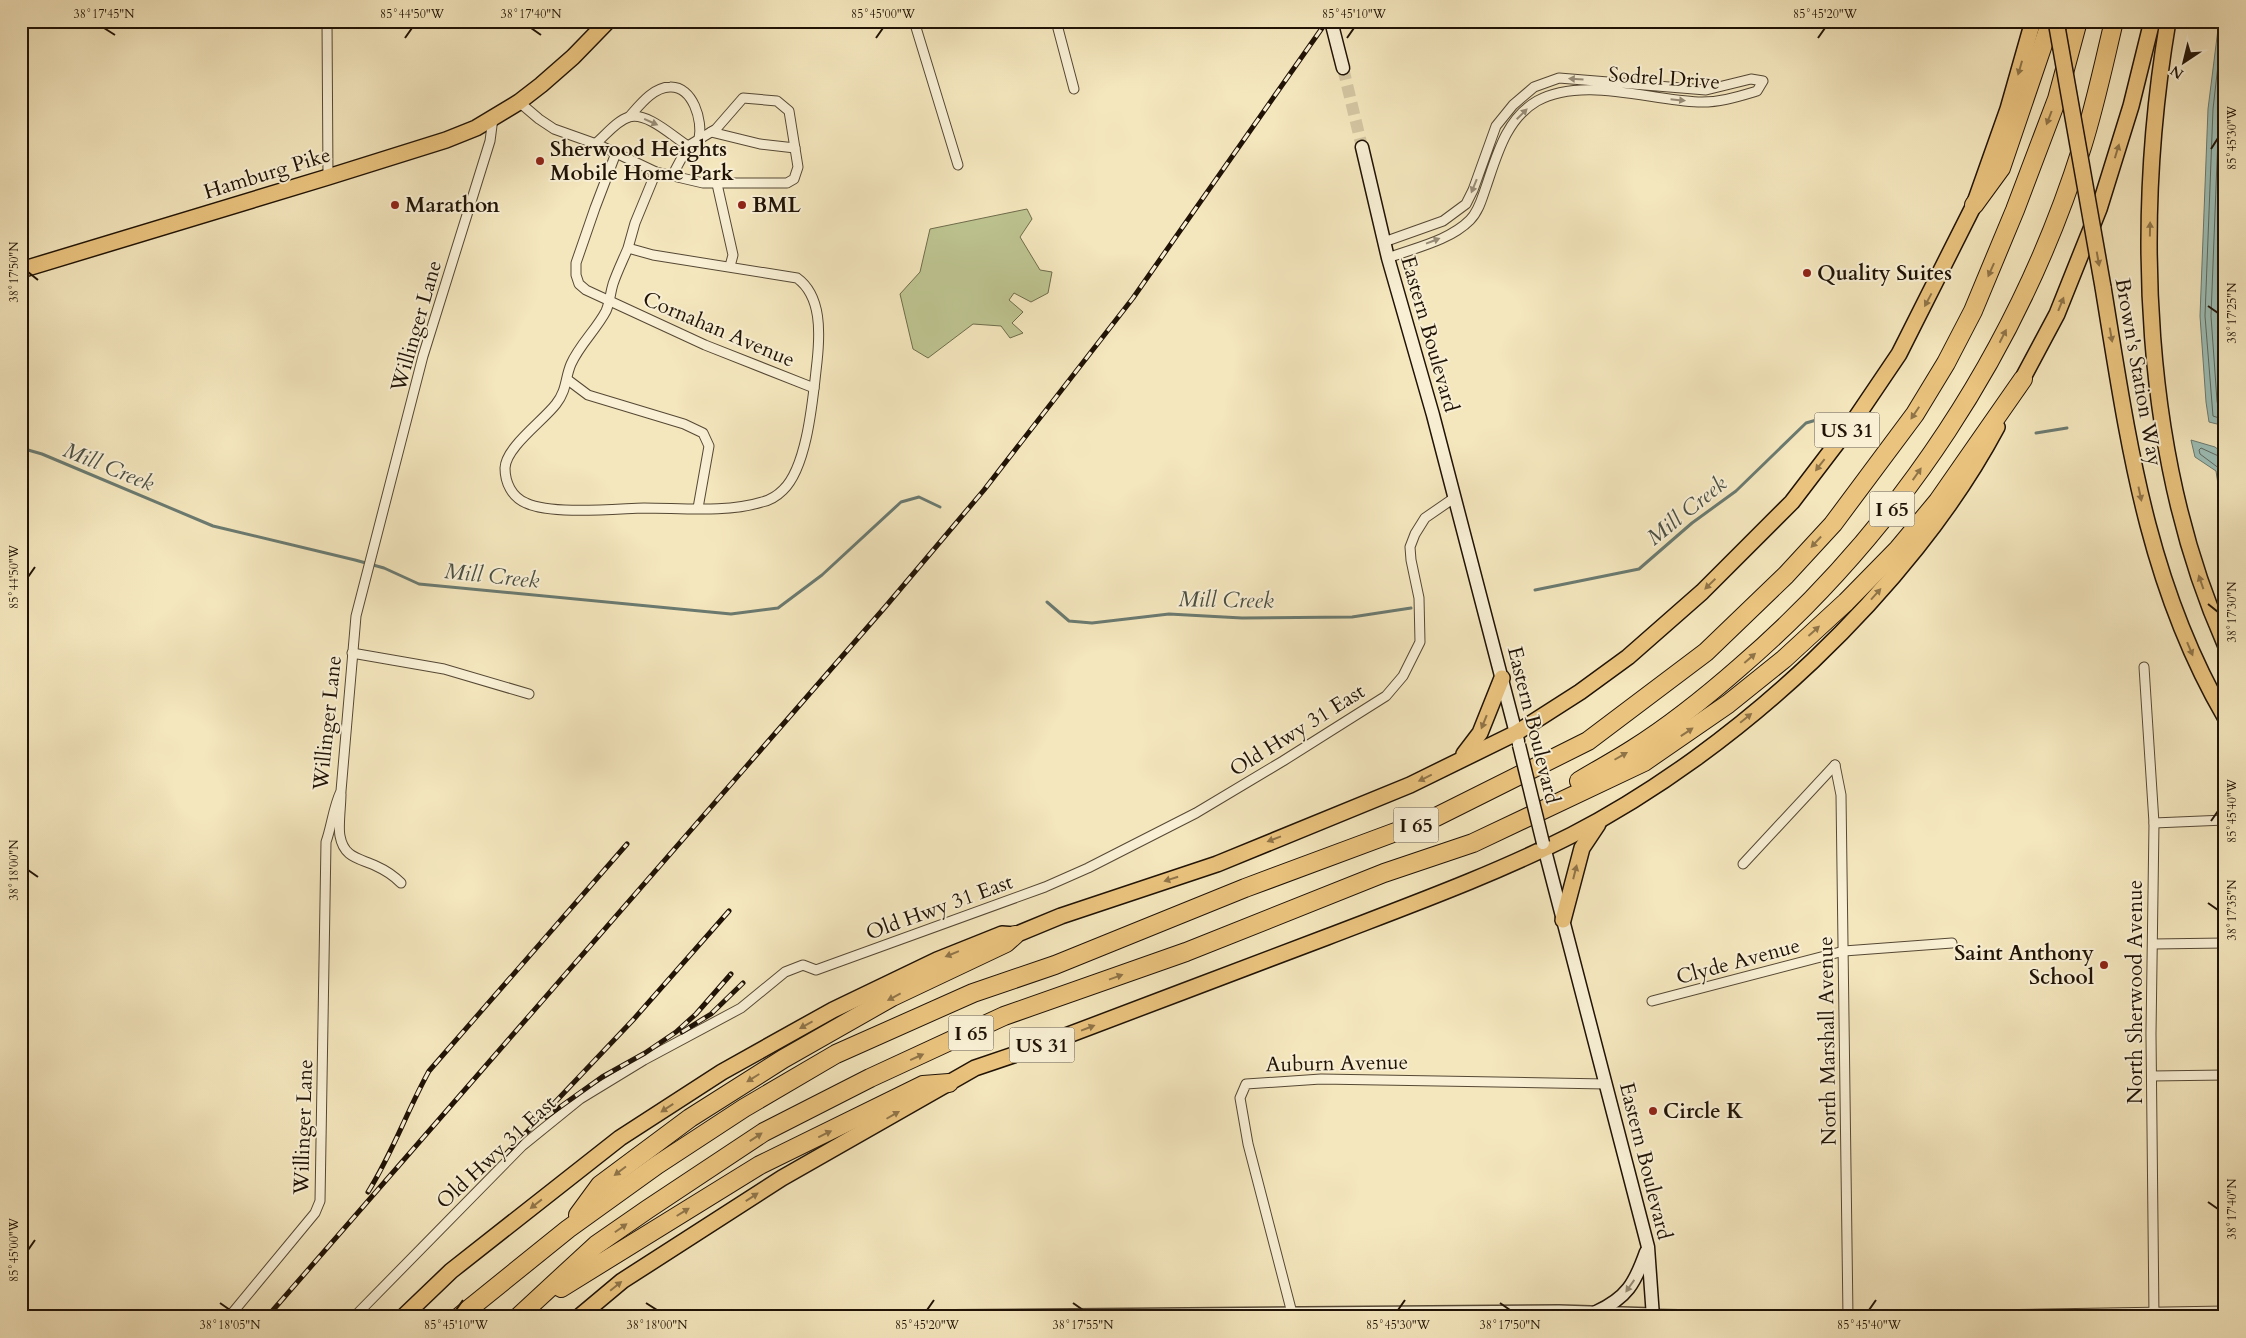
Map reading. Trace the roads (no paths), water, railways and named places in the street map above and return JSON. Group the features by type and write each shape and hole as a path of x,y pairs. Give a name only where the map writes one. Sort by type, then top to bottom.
{"highway":[{"path":"1974,205 2001,168 2046,42 2051,21"},
{"name":"I 65","path":"459,1317 568,1229 658,1165 744,1108 836,1054 974,994 1054,965 1245,888 1436,817 1588,741 1706,652 1786,575 1833,524 1915,414 1946,363 1973,311 2012,219 2057,99 2078,21"},
{"name":"I 65","path":"521,1315 596,1245 764,1132 862,1082 1004,1016 1186,952 1384,873 1473,843 1634,749 1711,693 1782,631 1842,568 1893,508 1954,422 2001,340 2029,284 2082,147 2114,21"},
{"path":"1473,843 1644,762 1728,704 1784,659 1846,602 1898,549 1938,501 2023,378"},
{"path":"568,1229 600,1186 690,1118 783,1058 892,997 1006,943 1015,936"},
{"path":"521,1315 760,1165 924,1085 950,1083"}],"main road":[{"name":"Hamburg Pike","path":"21,270 328,177 476,128 519,102 573,56 608,21"},
{"path":"1330,21 1343,68"},
{"name":"US 31","path":"403,1317 451,1271 620,1138 722,1072 833,1010 938,960 1002,934 1015,936 1061,916 1217,864 1269,841 1359,807 1458,762 1517,739 1628,657 1702,592 1792,502 1853,422 1899,354 1974,205 2008,108 2033,21"},
{"name":"Brown's Station Way","path":"2056,21 2134,467 2151,542 2190,649 2225,717"},
{"name":"US 31","path":"579,1317 622,1281 782,1178 975,1068 1034,1048 1464,885 1605,815 1655,785 1718,741 1792,680 1848,626 1899,569 1946,508 1984,451 2057,314 2099,209 2131,106 2152,21"},
{"name":"Brown's Station Way","path":"2168,21 2155,105 2150,199 2150,278 2156,361 2176,497 2193,559 2225,644"},
{"name":"Eastern Boulevard","path":"1362,147 1388,258 1433,415 1648,1247 1653,1315"},
{"path":"1458,762 1480,733 1502,678"},
{"path":"1563,920 1582,848 1587,838 1605,815"},
{"path":"1596,1312 1614,1304 1630,1289 1648,1247"}],"street":[{"path":"327,21 328,177"},
{"path":"914,21 958,165"},
{"path":"1056,21 1074,89"},
{"name":"Sodrel Drive","path":"1384,242 1443,221 1466,204 1473,190 1496,126 1513,105 1534,87 1558,78 1706,90 1752,79 1763,81 1757,91 1729,100 1699,102 1585,90 1562,92 1538,101 1523,111 1502,140 1480,207 1471,219 1447,236 1388,258"},
{"path":"595,144 629,117 646,99 657,91 669,86 678,89 692,100 699,113 701,132 699,139"},
{"path":"519,102 539,119 554,128 595,144 656,172 672,176 703,183 717,184 787,183 794,179 798,167 789,111 777,101 743,98 716,129 688,146 672,176"},
{"path":"629,117 654,122 688,146"},
{"name":"Willinger Lane","path":"229,1317 315,1213 320,1201 326,842 331,826 333,809 341,791 356,616 423,356 490,141 493,118"},
{"path":"711,132 760,144 795,148"},
{"name":"Cornahan Avenue","path":"616,154 576,263 576,275 579,284 586,290 705,345 814,388"},
{"name":"Cornahan Avenue","path":"628,248 653,255 797,278 806,284 816,302 818,329 818,355 808,430 794,473 784,489 774,498 761,503 737,507 581,510 539,507 527,504 517,498 505,477 505,465 511,451 558,402 568,380 570,366 580,347 604,313 610,300 612,287 628,248 635,223 656,172"},
{"path":"717,184 733,255 730,266"},
{"path":"568,380 588,395 684,424 702,433 709,446 698,508"},
{"name":"Old Hwy 31 East","path":"354,1317 522,1146 572,1105 644,1060 741,1008 785,972 803,964 816,970 1045,887 1088,868 1204,808 1386,696 1403,676 1420,642 1419,598 1410,548 1415,534 1425,518 1454,498"},
{"path":"352,653 444,669 530,694"},
{"name":"North Sherwood Avenue","path":"2144,667 2154,823 2152,1076 2154,1314"},
{"name":"North Marshall Avenue","path":"1743,864 1835,766 1841,795 1848,1317"},
{"path":"341,791 339,834 346,853 351,857 388,872 401,883"},
{"path":"2154,823 2225,820"},
{"name":"Clyde Avenue","path":"1652,1001 1844,951 1952,943"},
{"path":"2153,944 2225,943"},
{"path":"2152,1076 2225,1075"},
{"name":"Auburn Avenue","path":"1292,1313 1248,1144 1240,1098 1246,1084 1340,1079 1606,1084"},
{"path":"1861,1317 2154,1314 2225,1311"},
{"path":"824,1317 1596,1312 1653,1315 1810,1317"}],"water":[{"path":"2219,21 2225,21 2225,426 2209,422 2200,316 2208,109"},
{"path":"2191,440 2215,447 2225,455 2225,530 2216,471 2195,457"}],"waterway":[{"name":"Mill Creek","path":"1535,590 1639,569 1692,523 1736,491 1806,423 1837,414"},
{"name":"Mill Creek","path":"2036,433 2067,428"},
{"name":"Mill Creek","path":"21,448 42,454 213,526 384,568 419,584 731,614 778,608 822,575 901,502 919,497 940,507"},
{"name":"Mill Creek","path":"1047,602 1069,621 1092,623 1169,614 1242,618 1352,617 1411,608"}],"tunnel":[{"path":"1343,68 1362,147"}],"railway":[{"path":"267,1317 886,606 984,490 1133,298 1327,21"},
{"path":"368,1192 385,1163 429,1071 627,844"},
{"path":"504,1156 633,1020 729,911"},
{"path":"546,1117 602,1077 645,1053 676,1032 696,1014 731,974"},
{"path":"682,1032 711,1014 743,983"}],"place":[{"name":"Sherwood Heights Mobile Home Park","path":"540,161"},
{"name":"Marathon","path":"395,205"},
{"name":"BML","path":"742,205"},
{"name":"Quality Suites","path":"1807,273"},
{"name":"Saint Anthony School","path":"2104,965"},
{"name":"Circle K","path":"1653,1111"}]}
